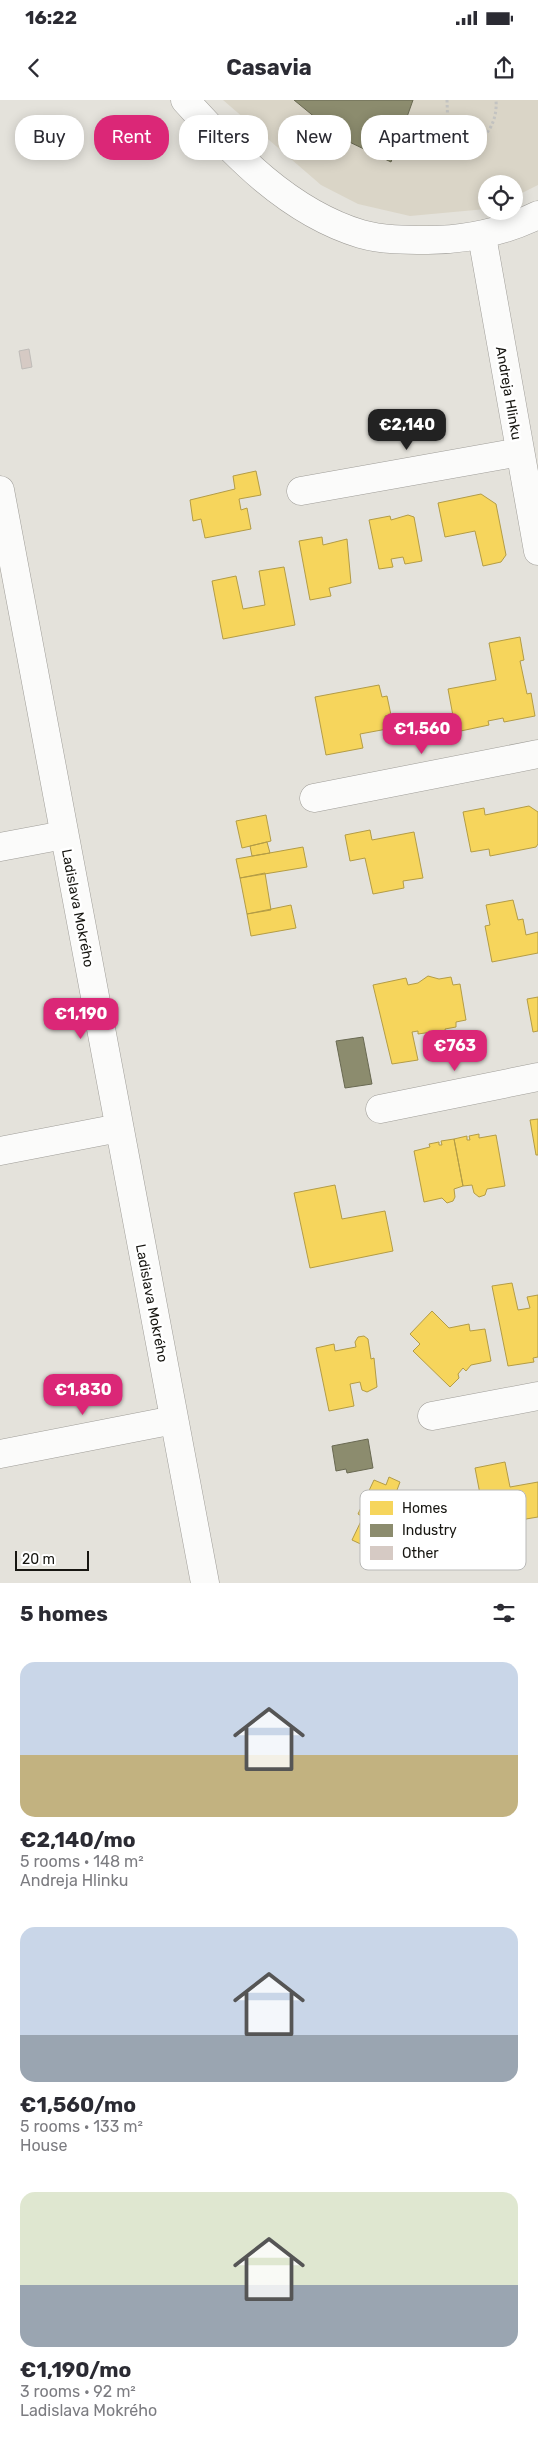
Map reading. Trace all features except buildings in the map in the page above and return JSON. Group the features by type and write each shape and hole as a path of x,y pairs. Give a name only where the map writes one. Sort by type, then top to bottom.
{"street":[{"path":"185,100 240,158 269,183 303,208 361,234 397,240 440,240 482,236 518,225 538,215"},
{"name":"Andreja Hlinku","path":"482,236 538,551"},
{"path":"301,491 520,452"},
{"name":"Ladislava Mokrého","path":"0,490 5,543 64,835 205,1583"},
{"path":"314,798 538,754"},
{"name":"Ladislava Mokrého","path":"0,847 64,835"},
{"path":"380,1109 538,1077"},
{"path":"0,1151 119,1128"},
{"path":"432,1416 538,1396"},
{"path":"0,1454 174,1420"}],"path":[{"path":"447,100 449,139 455,146 466,147 474,145 485,136 492,125 496,100"}],"shaded area":[{"path":"223,100 538,100 538,185 523,192 523,175 478,175 478,210 410,216 358,204 321,185 292,160 351,160 351,115 278,115 278,148 268,139 268,115 240,115"}]}
